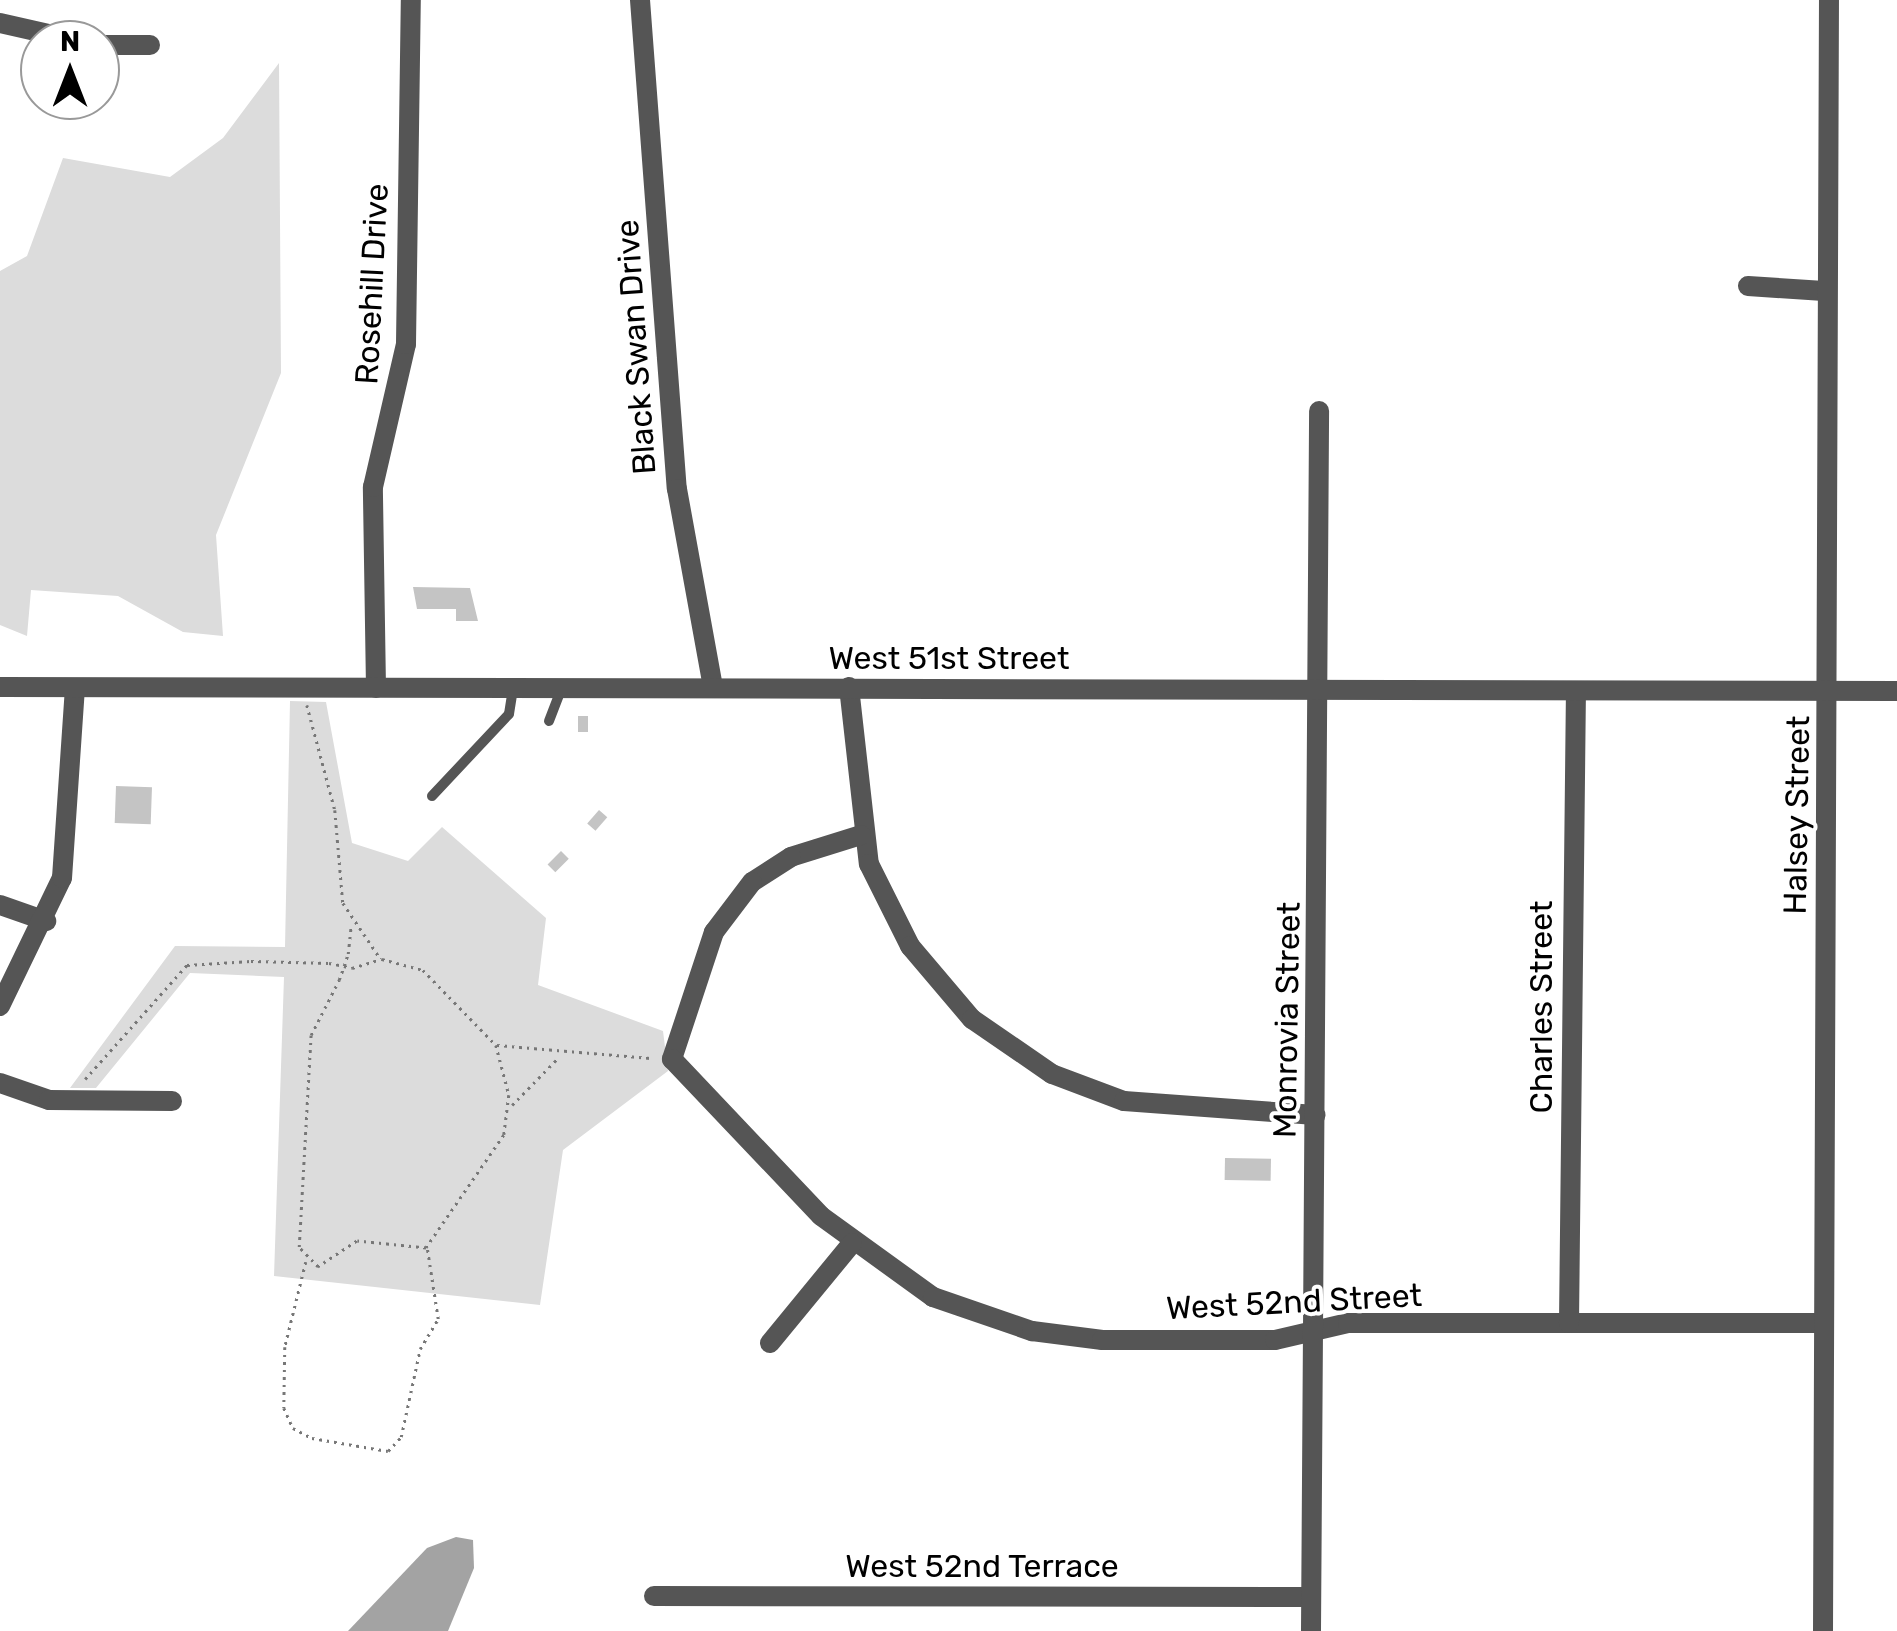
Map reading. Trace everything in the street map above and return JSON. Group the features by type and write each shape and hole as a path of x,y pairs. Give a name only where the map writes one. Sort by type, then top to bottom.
{"street":[{"name":"Rosehill Drive","path":"376,688 373,487 406,344 411,0"},
{"name":"Black Swan Drive","path":"640,0 675,472 713,687"},
{"name":"Halsey Street","path":"1823,1631 1828,690 1824,291 1829,0"},
{"path":"120,45 150,46"},
{"path":"1748,286 1824,291"},
{"name":"Monrovia Street","path":"1311,1631 1320,410"},
{"path":"849,687 861,834 910,946 1010,1049 1124,1101 1315,1114"},
{"name":"West 51st Street","path":"0,688 1897,691"},
{"path":"0,1006 46,921 72,827 75,688"},
{"name":"Charles Street","path":"1569,1324 1576,690"},
{"path":"673,1049 714,932 752,882 792,857 861,834"},
{"path":"0,905 46,921"},
{"name":"West 52nd Street","path":"673,1049 852,1243 933,1297 1032,1330 1102,1340 1275,1340 1314,1331 1569,1324 1823,1324"},
{"path":"0,1083 79,1101 172,1101"},
{"path":"770,1343 852,1243"},
{"name":"West 52nd Terrace","path":"654,1596 1311,1597"}],"lane":[{"path":"432,796 509,714 513,688"},
{"path":"549,721 561,688"}],"path":[{"path":"307,688 351,927 344,966 314,1022 304,1084 298,1239 306,1261 288,1332 284,1408 293,1428 312,1438 388,1451 401,1437 420,1349 438,1319 426,1248 504,1134 509,1108 496,1044 436,980 382,960 351,927"},
{"path":"79,1101 86,1079 183,966 344,966 382,960"},
{"path":"496,1044 559,1057 673,1049"},
{"path":"509,1108 559,1057"},
{"path":"306,1261 325,1266 364,1240 426,1248"}],"shaded area":[{"path":"279,63 281,373 216,535 223,636 183,632 118,596 31,590 27,636 0,625 0,271 27,256 63,158 170,177 223,138"},
{"path":"290,701 326,702 352,843 408,861 442,827 546,918 538,985 663,1031 668,1071 563,1150 540,1305 274,1276 284,977 190,973 96,1088 70,1088 175,946 285,947"},
{"path":"456,1537 473,1540 474,1568 448,1631 348,1631 427,1548"}],"building":[{"path":"413,587 470,588 478,621 456,621 456,609 417,609"},
{"path":"578,716 588,716 588,732 578,732"},
{"path":"116,786 152,787 151,824 115,823"},
{"path":"599,810 607,817 595,831 587,824"},
{"path":"561,851 569,859 555,872 548,864"},
{"path":"1225,1158 1271,1159 1271,1181 1225,1180"}]}
